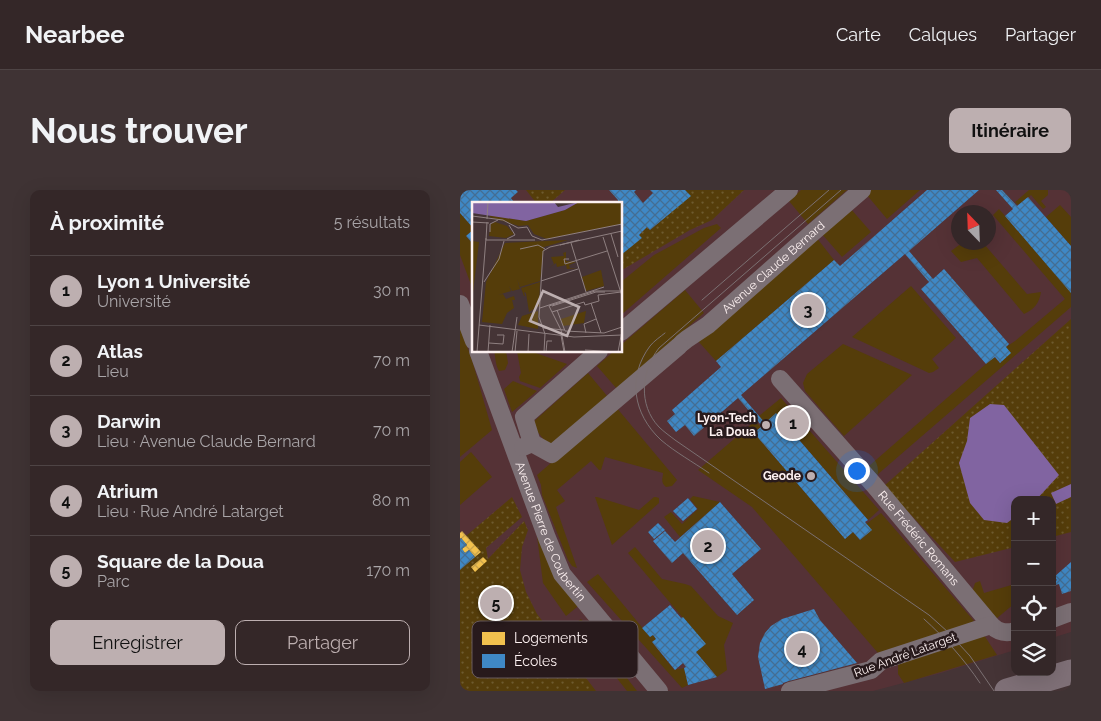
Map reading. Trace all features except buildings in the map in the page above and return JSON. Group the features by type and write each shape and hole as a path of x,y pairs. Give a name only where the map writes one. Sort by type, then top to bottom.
{"street":[{"path":"622,331 790,190"},
{"name":"Avenue Claude Bernard","path":"532,443 552,454 687,339 708,325 862,190"},
{"path":"460,304 472,336"},
{"name":"Avenue Pierre de Coubertin","path":"478,352 562,574 601,621"},
{"path":"514,450 532,443 524,417 598,352"},
{"name":"Rue Frédéric Romans","path":"780,379 1001,629"},
{"path":"1056,618 1071,612"},
{"name":"Rue André Latarget","path":"790,691 871,670 881,661 1001,629"},
{"name":"Avenue Pierre de Coubertin","path":"638,666 659,691"},
{"path":"1009,691 1071,672"}],"shaded area":[{"name":"Lyon-Tech La Doua","path":"460,190 1071,190 1071,632 1056,637 1056,496 1011,496 1011,651 941,673 873,691 460,691"},
{"path":"526,190 565,190 551,202 535,202"},
{"path":"685,190 744,190 712,220 690,230 622,270 622,254 641,238 639,235 647,227 650,230 690,196"},
{"path":"801,190 847,190 808,224 789,201"},
{"path":"870,190 920,190 887,219 866,194"},
{"path":"1029,190 1048,190 1048,195 1041,201 1046,207 1043,209 1031,195 1018,205 1015,202"},
{"path":"1060,205 1071,217 1071,246 1046,217"},
{"path":"850,208 871,232 842,257 821,233"},
{"path":"999,209 1071,291 1071,307 877,475 869,466 994,357 1000,363 1006,347 1065,299 996,218 996,212"},
{"path":"460,213 472,227 472,231 466,236 472,243 472,287 460,255"},
{"path":"717,224 721,228 622,314 622,281 654,255 704,228"},
{"path":"816,237 834,260 716,361 698,341"},
{"path":"989,250 1027,294 1041,292 1036,305 1024,314 977,258 961,262 951,251"},
{"path":"911,286 956,338 932,359 939,368 929,373 852,337"},
{"path":"685,290 704,313 617,389 597,366 613,352 622,352 622,344"},
{"path":"1071,319 1071,532 1056,536 1056,496 1011,496 1011,548 955,562 884,486"},
{"path":"460,327 472,360 492,430 460,457"},
{"path":"843,344 912,375 844,436 805,391 803,383 807,374"},
{"path":"494,352 506,352 508,363 505,370 499,371"},
{"path":"517,352 533,352 567,364 540,388 520,381 521,373"},
{"path":"588,373 608,397 550,447 531,424"},
{"path":"513,381 537,391 512,412 504,389"},
{"path":"781,398 879,510 868,520 777,414 765,423 759,416"},
{"path":"990,404 1004,405 1059,475 1040,496 1011,496 1011,520 1007,523 984,520 970,503 959,463 967,441 970,418"},
{"path":"616,407 677,480 672,486 666,487 662,482 663,473 605,457 601,470 591,461 557,490 565,501 556,507 577,568 572,566 568,560 542,495 537,475"},
{"path":"755,421 761,427 754,433 845,539 853,532 860,540 871,530 866,524 881,513 974,621 939,635 878,653 752,507 698,470"},
{"path":"471,452 492,477 460,505 460,462"},
{"path":"1071,484 1071,497 1056,504 1056,496 1052,496 1051,493"},
{"path":"693,496 720,502 680,537 664,517 671,512 682,524 698,509 690,499"},
{"path":"512,497 522,517 486,548 488,559 524,521 528,530 522,547 520,570 526,592 542,621 472,621 472,678 586,678 596,691 460,691 460,541"},
{"path":"595,497 639,510 654,497 659,498 659,503 612,545"},
{"path":"536,528 582,603 566,616 543,583"},
{"path":"635,547 662,579 691,586 718,616 733,623 724,645 727,670 717,677 696,652 705,644 628,553"},
{"path":"598,574 637,621 622,621 587,582"},
{"path":"980,581 984,593 1011,585 1011,606 996,619 972,592 975,583"},
{"path":"638,622 650,637 653,635 656,639 652,642 674,670 684,668 688,685 682,688 638,639"},
{"path":"982,632 997,655 904,683 898,674 898,658"},
{"path":"617,678 627,678 637,691 627,691"}],"tram line":[{"path":"702,300 829,190"},
{"path":"841,190 659,348 648,367 644,388 648,409 659,427 675,440 929,615 970,656 994,691"},
{"path":"665,333 650,346 638,370 636,395 639,407 644,419 661,440 709,473"},
{"path":"924,619 954,649 980,683"}],"place":[{"name":"Darwin","path":"808,310"},
{"name":"Lyon 1 Université","path":"793,423"},
{"name":"Lyon-Tech La Doua","path":"766,425"},
{"name":"Geode","path":"811,476"},
{"name":"Atlas","path":"708,546"},
{"name":"Square de la Doua","path":"496,603"},
{"name":"Atrium","path":"802,649"}]}
